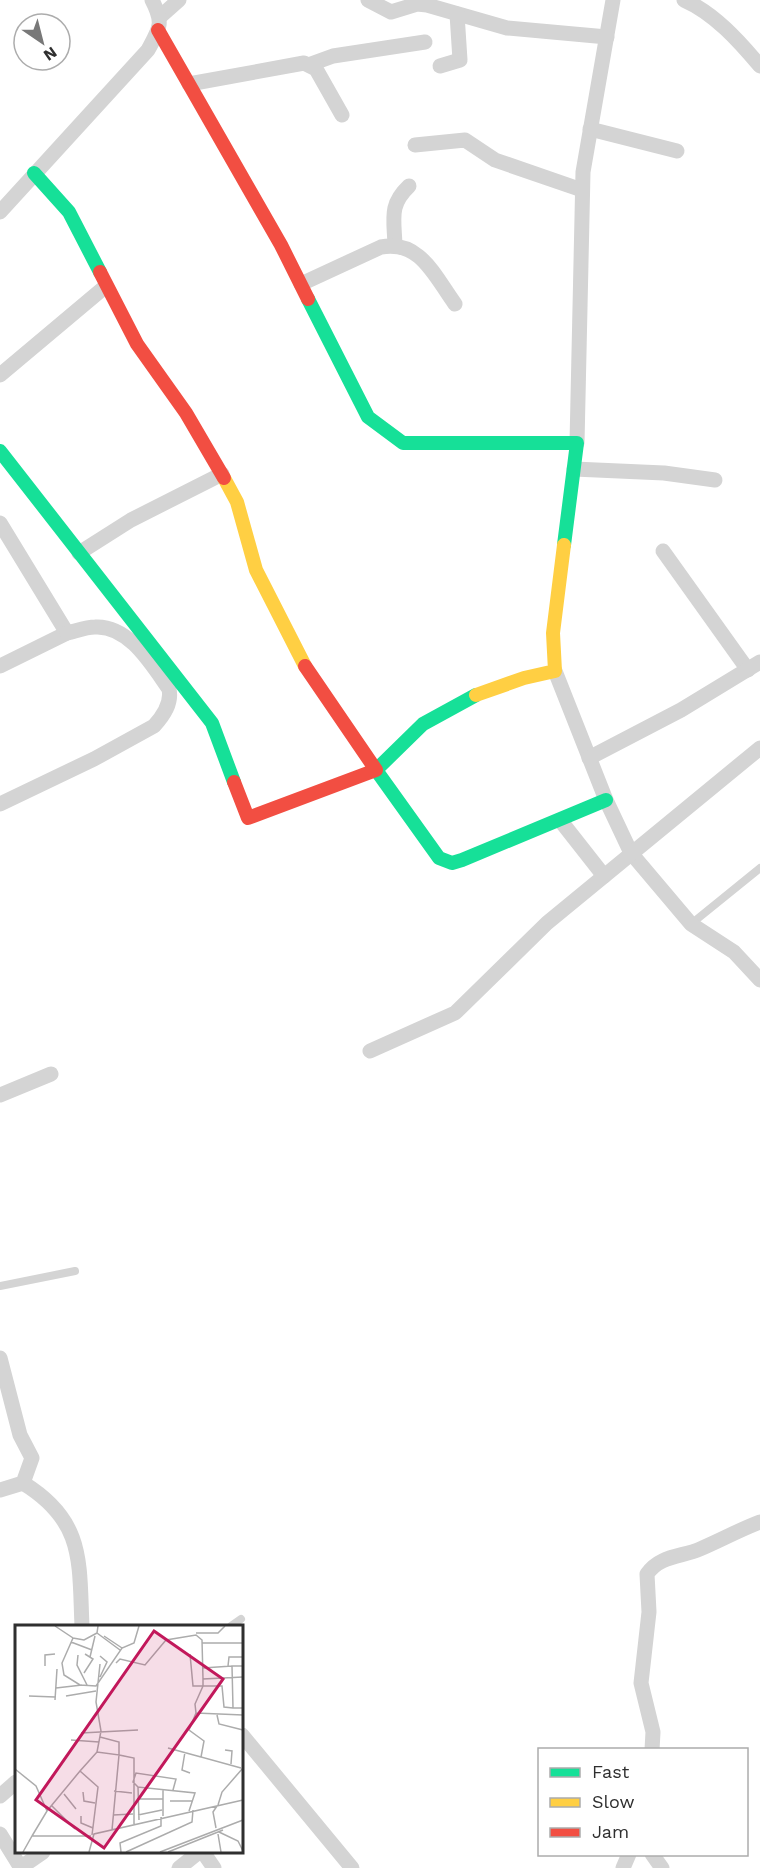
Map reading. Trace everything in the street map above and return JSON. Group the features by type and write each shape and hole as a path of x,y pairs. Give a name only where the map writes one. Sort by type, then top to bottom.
{"street":[{"path":"152,0 160,23 189,84 301,284 368,417 403,443 577,443"},
{"path":"0,212 148,50 160,23 179,0"},
{"path":"368,0 391,12 417,4 507,28 607,37"},
{"path":"613,0 590,129 582,190 577,443 553,633 555,671 606,800 631,853 691,924 734,952 760,980"},
{"path":"684,0 701,7 742,45 760,66"},
{"path":"441,66 460,60 457,14"},
{"path":"189,84 304,63 311,64 333,56 425,42"},
{"path":"311,64 326,83 342,115"},
{"path":"590,129 677,151"},
{"path":"415,145 465,140 495,160 582,190"},
{"path":"34,173 69,212 137,344 186,413 222,474 237,502 256,570 311,678 439,858 446,862 462,860 606,800"},
{"path":"395,245 394,206 398,196 409,186"},
{"path":"301,284 381,248 404,246 415,253 455,303"},
{"path":"0,375 106,286"},
{"path":"0,451 212,723 248,818 376,770 429,719 491,690 534,674 555,671"},
{"path":"574,469 664,473 715,480"},
{"path":"79,553 131,520 222,474"},
{"path":"0,523 5,539 67,633"},
{"path":"589,758 754,666 663,551"},
{"path":"0,666 67,633 96,627 114,631 132,641 169,689 171,698 162,717 154,726 94,759 0,804"},
{"path":"370,1051 455,1013 547,923 760,748"},
{"path":"560,819 604,876"},
{"path":"0,1095 51,1074"},
{"path":"0,1358 20,1435 32,1458 23,1484"},
{"path":"0,1490 23,1484 44,1496 56,1509 76,1541 82,1625"},
{"path":"652,1748 653,1732 641,1683 649,1612 647,1574 667,1558 703,1548 729,1533 760,1522"},
{"path":"243,1736 352,1868"},
{"path":"0,1796 15,1783"},
{"path":"0,1834 21,1868 40,1853"},
{"path":"179,1868 198,1853"},
{"path":"203,1853 214,1868"}],"lane":[{"path":"691,924 760,868"},
{"path":"0,1286 75,1271"},
{"path":"232,1625 240,1619"}],"traffic: fast":[{"path":"34,173 69,212 100,272"},
{"path":"308,299 368,417 403,443 577,443 564,545"},
{"path":"0,451 212,723 234,782"},
{"path":"476,695 423,724 376,770 439,858 452,863 462,860 606,800"}],"traffic: slow":[{"path":"224,478 237,502 256,570 305,666"},
{"path":"476,695 524,678 555,671 553,633 564,545"}],"traffic: jam":[{"path":"158,30 281,245 308,299"},
{"path":"100,272 137,344 186,413 224,478"},
{"path":"234,782 248,818 376,770 305,666"}]}
